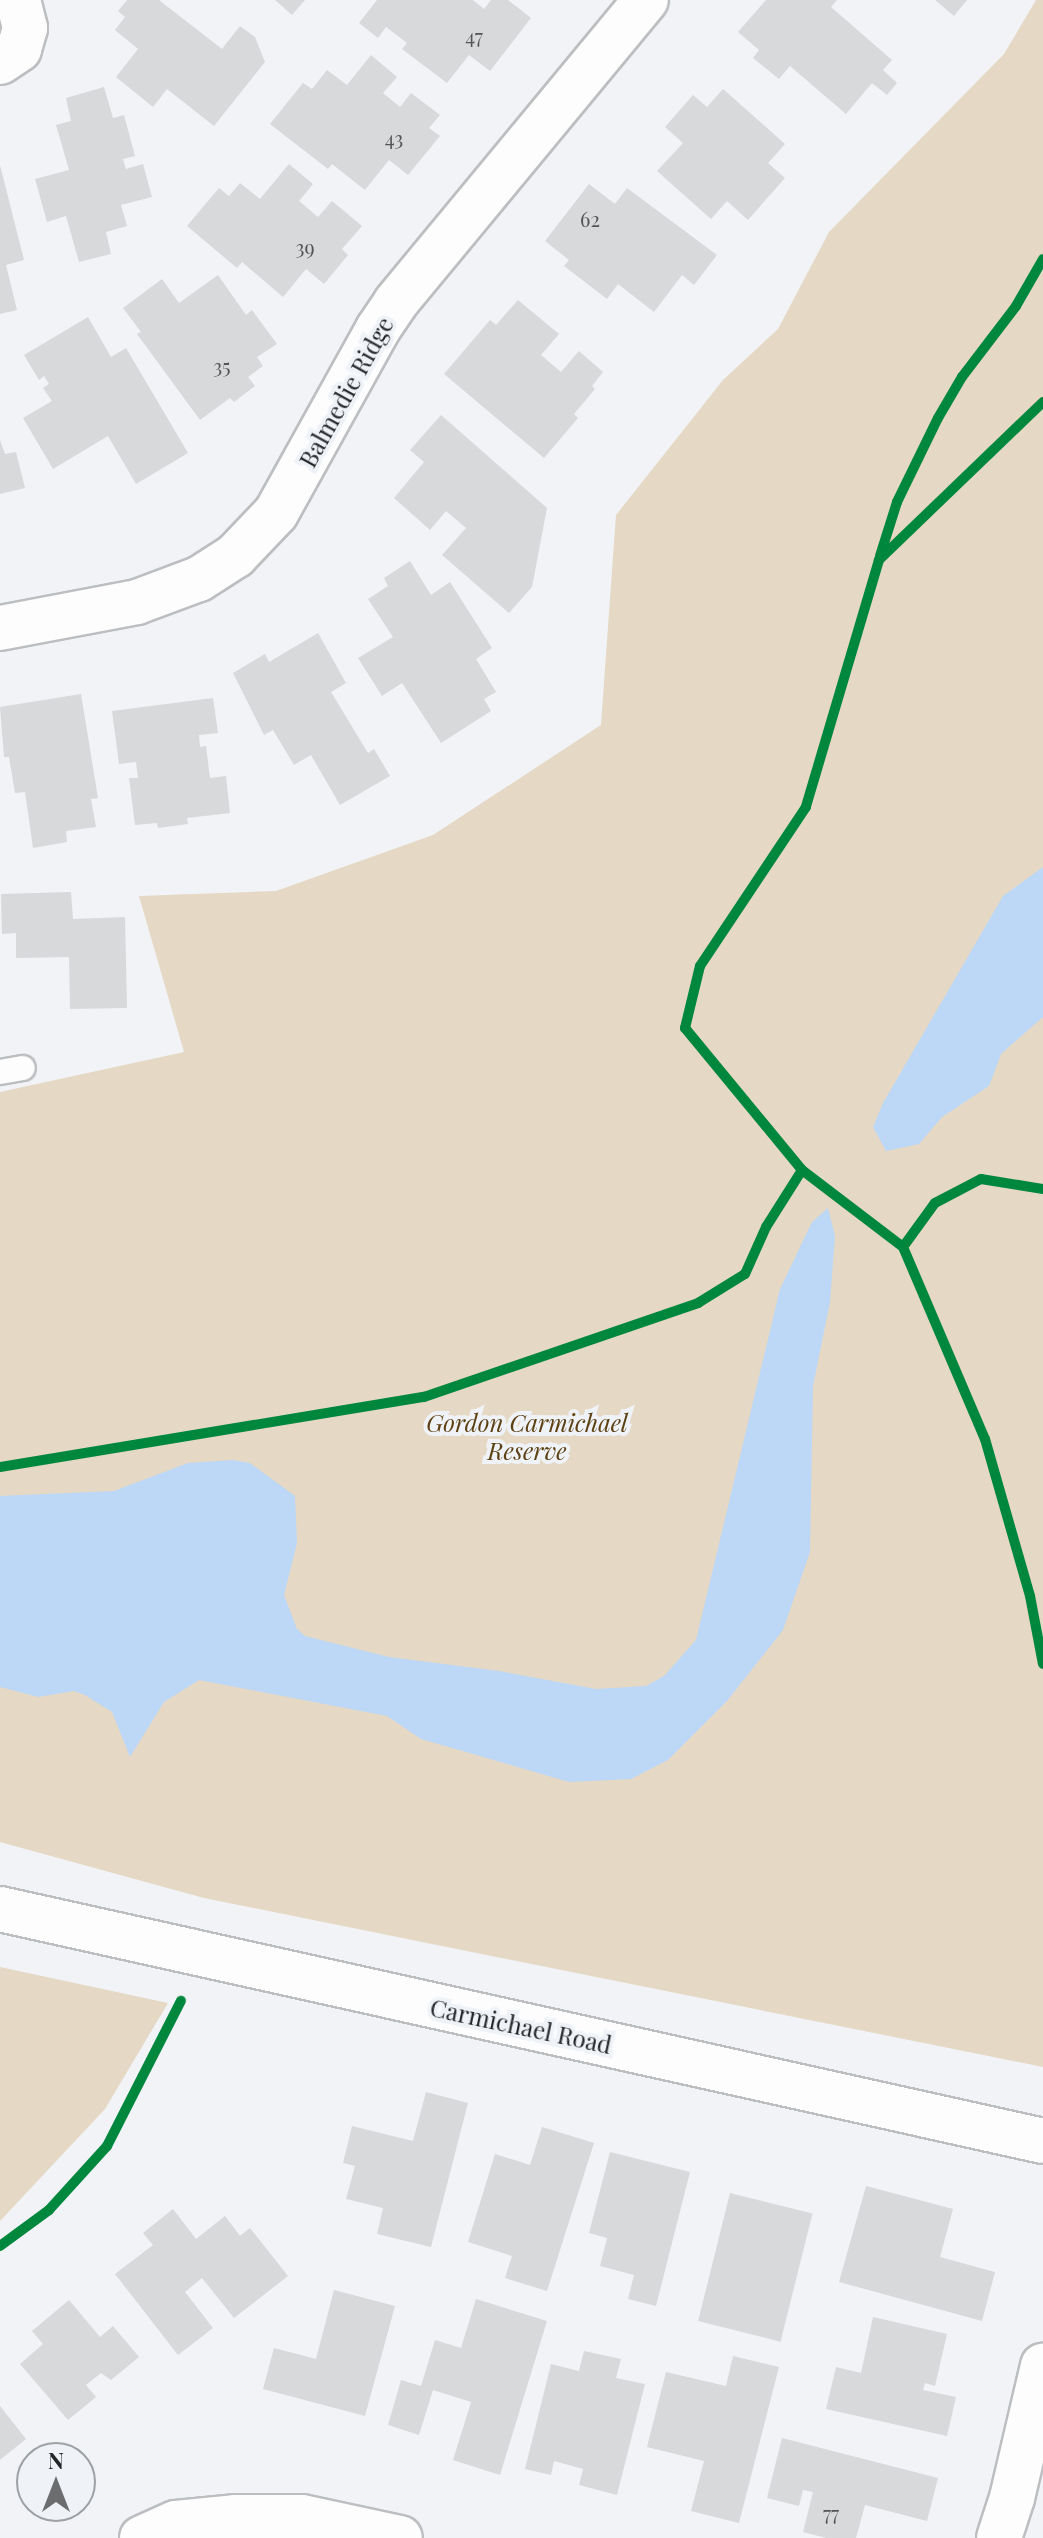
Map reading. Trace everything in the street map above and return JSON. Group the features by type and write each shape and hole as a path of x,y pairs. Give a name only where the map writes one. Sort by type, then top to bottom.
{"street":[{"path":"0,62 19,49 25,28 18,0"},
{"name":"Balmedie Ridge","path":"0,628 137,602 199,579 235,556 284,500 396,302 646,0"},
{"name":"Carmichael Road","path":"0,1909 1043,2141"},
{"path":"999,2538 1012,2498 1043,2366"},
{"path":"142,2538 176,2523 235,2517 302,2517 400,2538"}],"green space":[{"name":"Gordon Carmichael Reserve","path":"1036,0 1043,0 1043,2067 204,1898 0,1842 0,1092 184,1052 139,896 276,891 433,835 601,725 616,515 723,380 778,329 829,232 1004,54"},
{"path":"0,1967 168,2003 105,2109 0,2221"}],"water":[{"path":"1043,867 1043,1017 1001,1054 989,1086 942,1117 919,1144 886,1151 873,1127 883,1103 1003,896"},
{"path":"828,1208 835,1236 830,1302 813,1386 810,1552 783,1630 727,1701 668,1760 631,1779 569,1782 421,1739 387,1716 199,1680 164,1702 130,1757 112,1712 85,1695 74,1691 38,1697 0,1687 0,1496 114,1491 188,1463 233,1460 250,1463 295,1496 297,1543 284,1595 297,1629 305,1636 389,1657 499,1671 596,1689 646,1686 664,1676 696,1640 780,1289 812,1222"}],"building":[{"path":"127,0 159,0 222,49 240,26 255,37 265,62 214,126 167,89 153,107 116,77 138,49 115,30 125,17 118,11"},
{"path":"275,0 305,0 292,15"},
{"path":"377,0 473,0 484,9 491,0 508,0 531,18 490,71 469,55 447,83 402,49 407,43 386,27 378,38 359,23"},
{"path":"766,0 837,0 831,7 892,60 883,70 897,83 887,95 872,83 846,114 790,66 779,79 753,58 759,50 738,32"},
{"path":"935,0 967,0 954,16"},
{"path":"371,55 397,77 383,93 400,107 411,93 440,115 429,128 440,136 408,175 389,160 365,190 332,164 328,169 270,124 303,83 312,89 327,70 347,85"},
{"path":"104,87 113,118 124,115 135,156 123,159 126,169 143,164 152,197 121,205 127,226 106,232 111,254 79,262 66,216 47,222 35,179 69,170 56,125 71,121 66,98"},
{"path":"723,89 785,144 768,163 785,178 748,220 727,201 711,219 657,171 683,143 665,127 693,95 707,107"},
{"path":"289,164 313,184 299,201 318,217 332,201 362,226 342,249 348,255 324,284 306,269 283,297 242,262 237,268 187,226 219,188 229,196 240,183 260,199"},
{"path":"0,165 24,260 6,265 17,310 0,314"},
{"path":"589,184 615,204 627,188 717,255 694,285 682,275 654,312 618,284 607,299 564,266 569,260 545,241"},
{"path":"218,275 246,315 252,310 277,344 257,357 263,366 248,377 255,386 234,402 230,398 200,420 137,334 141,332 123,308 162,279 179,303"},
{"path":"518,300 559,334 541,355 561,372 579,351 603,372 592,386 595,389 574,414 578,418 544,458 444,374 490,320 496,325"},
{"path":"88,317 111,357 126,348 188,453 136,484 108,436 53,469 23,418 52,401 43,388 49,384 44,376 39,380 24,355"},
{"path":"441,415 547,508 532,587 509,613 442,555 466,528 446,511 430,530 394,498 424,462 410,450"},
{"path":"0,440 5,454 16,452 25,488 0,494"},
{"path":"410,561 431,595 450,582 492,648 476,659 496,692 484,699 491,711 441,743 402,683 382,696 358,658 393,637 368,599 388,586 384,578"},
{"path":"318,633 346,683 331,692 368,753 374,749 390,776 340,805 311,755 294,765 273,730 264,735 233,673 265,654 269,662"},
{"path":"81,694 98,798 91,799 96,827 66,831 67,842 33,848 25,792 15,793 9,757 4,757 0,707"},
{"path":"213,698 218,733 199,735 200,747 206,746 210,778 226,776 230,813 187,818 188,824 158,828 157,823 135,825 129,778 138,778 136,762 119,764 112,711"},
{"path":"71,892 73,919 125,917 127,1008 70,1009 69,957 16,958 16,933 2,934 1,894"},
{"path":"426,2092 468,2103 431,2247 377,2234 383,2208 346,2199 355,2166 343,2163 352,2126 413,2141"},
{"path":"542,2127 594,2143 547,2291 505,2278 512,2256 468,2242 495,2154 530,2165"},
{"path":"610,2152 690,2172 656,2306 628,2299 634,2275 600,2266 607,2238 589,2233"},
{"path":"866,2186 953,2209 940,2257 995,2272 982,2321 839,2282"},
{"path":"730,2193 812,2214 781,2342 698,2321"},
{"path":"173,2209 196,2239 225,2216 240,2236 250,2228 288,2276 234,2318 202,2278 185,2292 213,2328 178,2355 115,2274 153,2245 143,2233"},
{"path":"334,2290 395,2306 365,2416 263,2389 274,2348 316,2359"},
{"path":"476,2299 547,2321 500,2475 453,2460 471,2402 433,2390 419,2435 388,2425 401,2380 421,2386 435,2340 461,2348"},
{"path":"69,2300 100,2337 113,2326 139,2357 111,2380 101,2373 86,2385 96,2397 68,2420 20,2364 43,2344 32,2331"},
{"path":"873,2317 947,2334 935,2386 925,2383 923,2390 956,2397 947,2436 826,2409 836,2367 861,2373"},
{"path":"584,2351 621,2359 616,2378 645,2384 617,2495 579,2485 583,2469 554,2461 551,2475 525,2469 551,2364 579,2371"},
{"path":"733,2356 779,2367 739,2523 691,2511 704,2461 647,2447 666,2372 726,2386"},
{"path":"0,2406 26,2439 16,2442 16,2447 0,2460"},
{"path":"782,2438 938,2478 927,2521 865,2505 856,2538 826,2538 803,2532 813,2492 803,2490 799,2506 767,2498"}],"cycle path":[{"path":"880,556 897,502 938,418 962,377 1016,306 1043,259"},
{"path":"1043,402 879,560 806,807 700,966 685,1028 802,1170 903,1247 985,1439 1030,1596 1043,1664"},
{"path":"0,1467 424,1397 698,1303 745,1274 766,1227 802,1170"},
{"path":"903,1247 935,1203 981,1179 1043,1189"},
{"path":"0,2246 49,2210 107,2146 181,2001"}]}
